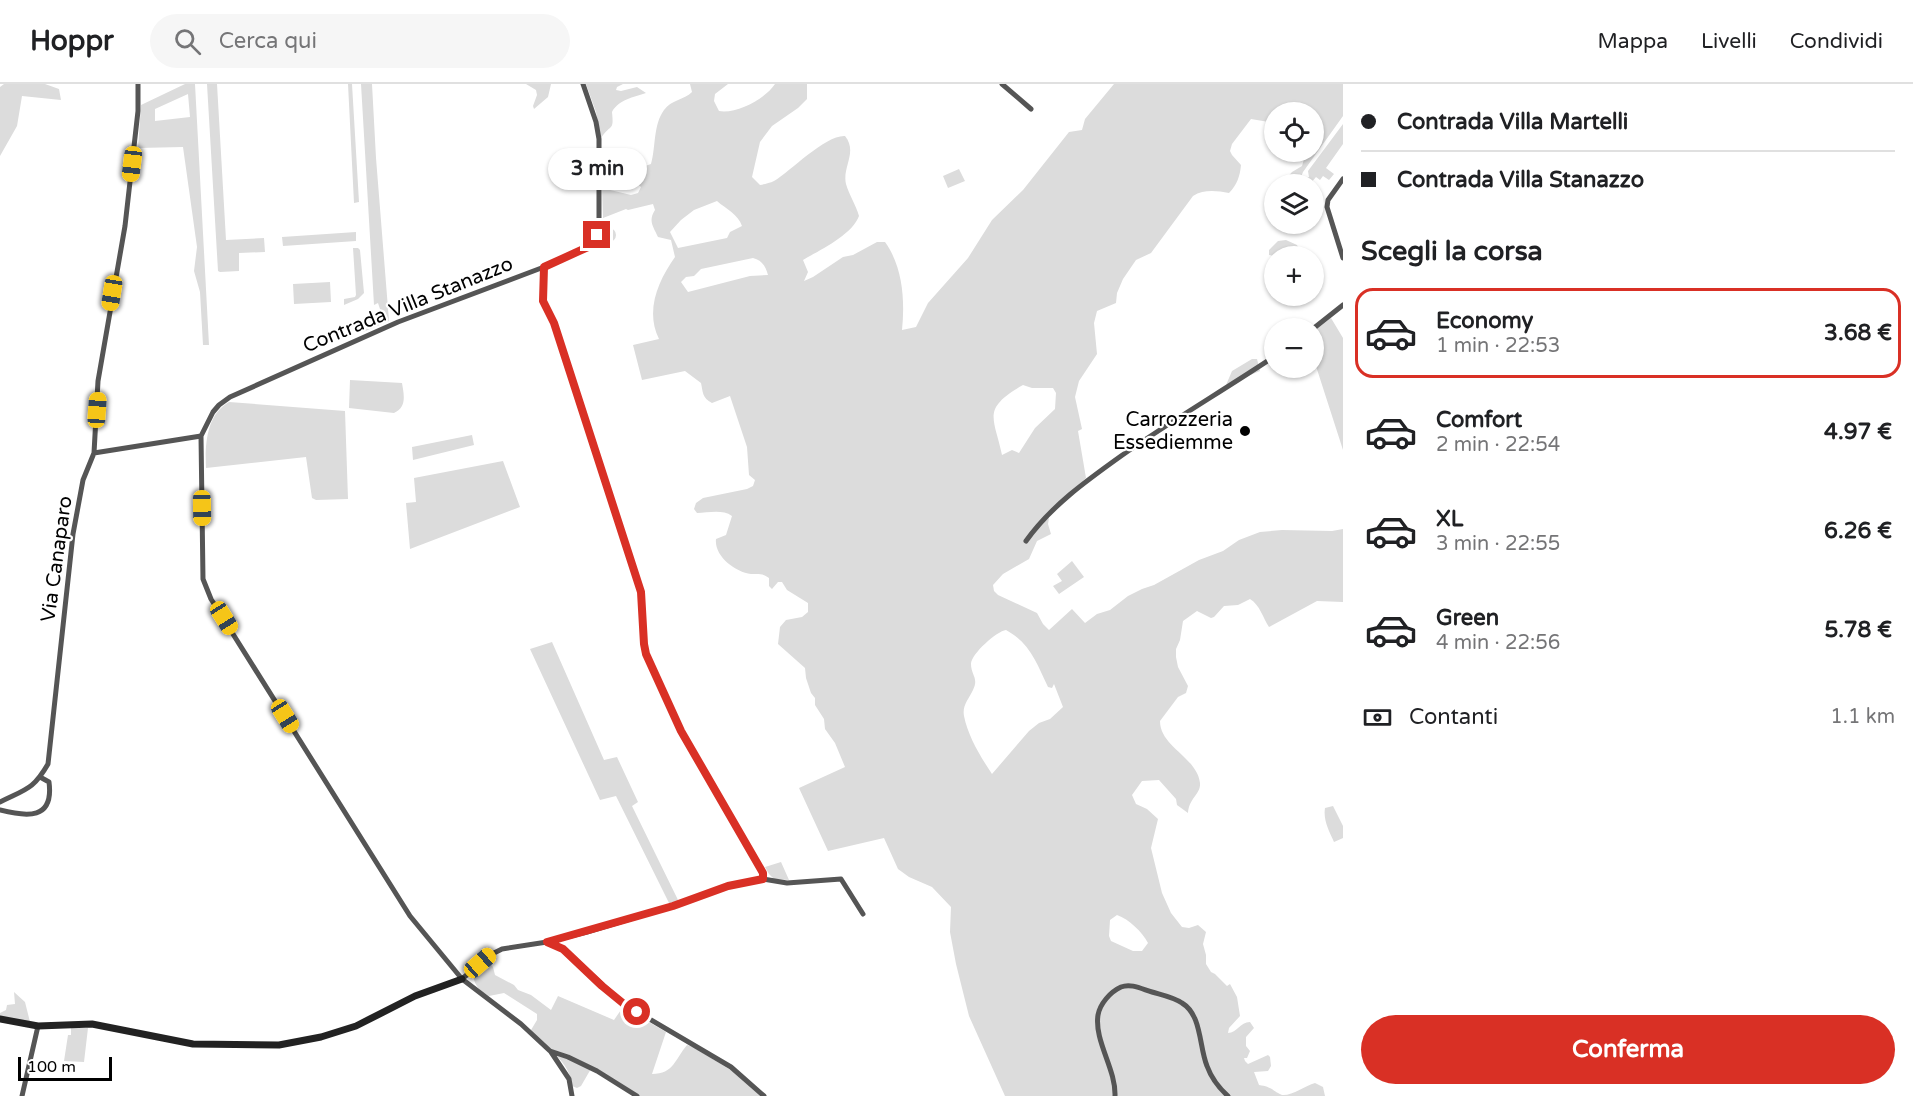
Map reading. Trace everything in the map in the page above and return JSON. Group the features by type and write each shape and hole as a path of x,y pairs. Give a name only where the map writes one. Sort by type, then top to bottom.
{"street":[{"name":"Via Canaparo","path":"40,777 48,764 73,534 83,480 94,453 98,381 124,226 138,111 138,84"},
{"name":"Contrada Villa Stanazzo","path":"201,436 213,412 230,398 398,322 544,267 588,247 597,235 599,226 599,139 584,84"},
{"path":"1002,84 1031,110"},
{"path":"1343,178 1328,200 1327,207 1343,258"},
{"path":"544,267 543,301 554,323 641,592 646,654 681,731 754,856 763,873 763,879"},
{"path":"1324,320 1343,304"},
{"path":"1026,541 1040,522 1086,481 1264,363"},
{"path":"94,453 201,436 203,579 211,599 410,916 462,979 521,1024 550,1051 569,1079 572,1096"},
{"path":"0,802 30,788 40,777 49,782 48,802 44,810 24,815 0,810"},
{"path":"0,1019 38,1026 92,1024 193,1044 279,1045 321,1037 356,1026 415,996 462,979 489,955 502,949 547,942 673,906 728,886 763,879 787,883 841,879 863,914"},
{"path":"547,942 563,949 624,1004 731,1066 764,1096"},
{"path":"1115,1096 1115,1085 1099,1032 1099,1012 1106,999 1122,987 1133,986 1174,998 1184,1004 1196,1020 1207,1067 1218,1086 1228,1096"},
{"path":"22,1096 38,1026"},
{"path":"550,1051 597,1071 637,1096"}],"shaded area":[{"path":"4,84 45,84 59,89 61,100 22,96 17,126 0,156 0,87"},
{"path":"185,84 195,84 209,345 203,345 200,292 194,271 197,247 183,147 138,148 141,105","holes":["188,94 190,117 155,121 155,109"]},
{"path":"207,84 217,84 226,240 264,238 265,252 239,253 239,271 218,271"},
{"path":"348,84 352,84 359,202 354,203"},
{"path":"361,84 372,84 389,321 363,332 365,328 383,318 378,303 374,305"},
{"path":"526,84 551,84 548,97 534,109 536,90"},
{"path":"586,84 623,84 616,90 637,87 646,93 627,100 615,108 612,112 612,125 601,138 596,112"},
{"path":"690,84 728,84 715,94 714,101 719,111 726,111 742,108 758,100 775,84 807,84 807,99 772,126 760,142 752,177 760,185 772,182 818,147 837,137 845,136 850,148 846,184 859,216 843,236 803,260 808,272 804,281 843,257 853,255 877,242 885,242 899,273 903,308 902,330 916,327 928,303 968,258 992,220 1023,190 1069,132 1082,130 1085,119 1114,84 1343,84 1343,116 1324,143 1324,102 1264,102 1264,121 1251,119 1232,144 1230,151 1241,165 1238,180 1232,190 1229,193 1206,191 1193,196 1151,253 1136,260 1123,279 1117,293 1116,303 1097,311 1094,323 1097,354 1079,381 1075,397 1082,429 1078,431 1086,478 1044,516 1039,525 1049,518 1051,534 1037,541 1029,559 1003,574 993,585 998,595 1037,613 1049,630 1072,609 1085,623 1097,614 1110,610 1128,596 1154,585 1199,560 1223,551 1239,540 1260,532 1343,529 1343,602 1317,601 1269,627 1259,608 1250,599 1238,605 1224,606 1211,618 1197,611 1183,621 1176,657 1178,667 1188,686 1186,693 1178,697 1160,721 1166,738 1197,774 1200,787 1190,804 1188,813 1177,805 1176,799 1159,780 1142,781 1132,795 1136,804 1147,809 1158,819 1151,848 1162,893 1171,913 1182,927 1189,928 1198,925 1206,932 1203,944 1206,964 1211,972 1227,986 1230,984 1237,997 1240,1016 1229,1028 1228,1033 1250,1022 1254,1028 1246,1037 1246,1046 1250,1051 1247,1058 1244,1058 1245,1061 1248,1064 1268,1055 1270,1057 1271,1066 1268,1071 1254,1072 1259,1085 1286,1095 1315,1083 1323,1087 1325,1096 1005,1096 969,1016 950,932 951,907 932,887 909,877 898,869 884,838 828,851 799,788 845,767 835,743 825,729 824,719 815,705 815,698 806,678 805,668 778,644 780,627 786,620 802,617 808,612 808,603 787,590 782,582 778,582 772,589 767,576 745,573 732,567 718,551 716,539 726,535 732,516 719,512 697,513 694,509 696,503 703,498 753,486 755,480 749,475 747,447 730,396 712,403 705,397 701,383 685,371 642,380 633,345 659,339 653,318 653,307 663,276 675,257 671,240 658,237 652,224 655,210 653,204 626,209 603,218 602,188 631,195 638,193 641,187 634,181 602,183 602,178 651,164 660,116 670,104 692,92","holes":["717,201 735,215 742,226 730,232 727,238 678,248 670,232 694,210","753,258 763,264 768,275 750,276 688,292 681,282 686,277 694,276 701,269","1023,385 1032,388 1053,388 1056,393 1055,409 1035,428 1019,453 1012,450 1002,455 994,422 996,408 1010,393","1006,630 1014,635 1027,648 1048,687 1052,688 1054,684 1063,707 1050,719 1039,723 1029,731 992,774 971,738 964,712 975,682 971,668 972,660 985,644","1117,915 1135,926 1148,943 1142,951 1133,951 1111,941 1110,920"]},
{"path":"1343,124 1343,144 1326,168 1334,174 1329,180 1324,174 1308,174 1308,171 1315,162 1324,162 1324,150"},
{"path":"1303,162 1310,162 1302,174 1290,174 1292,172 1302,166"},
{"path":"959,169 965,181 948,188 943,176"},
{"path":"606,228 612,228 616,235 612,242 606,242 602,238 602,232"},
{"path":"356,232 356,241 283,246 282,237"},
{"path":"1286,240 1298,246 1273,246 1278,241"},
{"path":"353,248 360,250 364,293 358,299 344,305 344,299 356,295"},
{"path":"330,282 331,302 294,304 293,284"},
{"path":"1331,318 1343,338 1343,450 1320,378 1324,378 1324,323"},
{"path":"1252,359 1257,359 1260,371 1226,385 1232,371"},
{"path":"350,380 402,383 403,404 394,413 349,408"},
{"path":"229,402 345,411 348,499 316,500 312,498 306,457 206,468 208,431 221,408"},
{"path":"472,435 474,445 413,460 412,447"},
{"path":"503,461 520,507 410,549 406,503 416,502 414,478"},
{"path":"1072,561 1084,577 1059,594 1053,586 1062,581 1057,574"},
{"path":"552,642 604,760 617,757 638,802 632,806 679,902 670,905 616,796 600,800 530,649"},
{"path":"1333,806 1343,826 1343,838 1334,842 1325,817 1325,808"},
{"path":"781,862 789,880 774,879 765,867"},
{"path":"487,960 493,967 495,975 514,985 518,990 531,995 551,1010 558,996 614,1020 623,1007 666,1032 652,1074 670,1069 687,1045 734,1072 761,1096 640,1096 592,1067 581,1086 577,1088 572,1086 571,1077 562,1062 531,1030 537,1020 537,1014 504,993 489,996 477,985 473,976"},
{"path":"14,992 25,1002 30,1022 0,1018 0,1013 6,1010 7,1005 15,1004"},
{"path":"71,1027 88,1028 84,1062 64,1061"}],"place":[{"name":"Carrozzeria Essediemme","path":"1245,431"}],"route":[{"path":"597,235 588,247 544,267 543,301 561,343 641,592 646,654 681,731 763,873 763,879 728,886 673,906 547,942 563,949 602,986 637,1012"}]}
